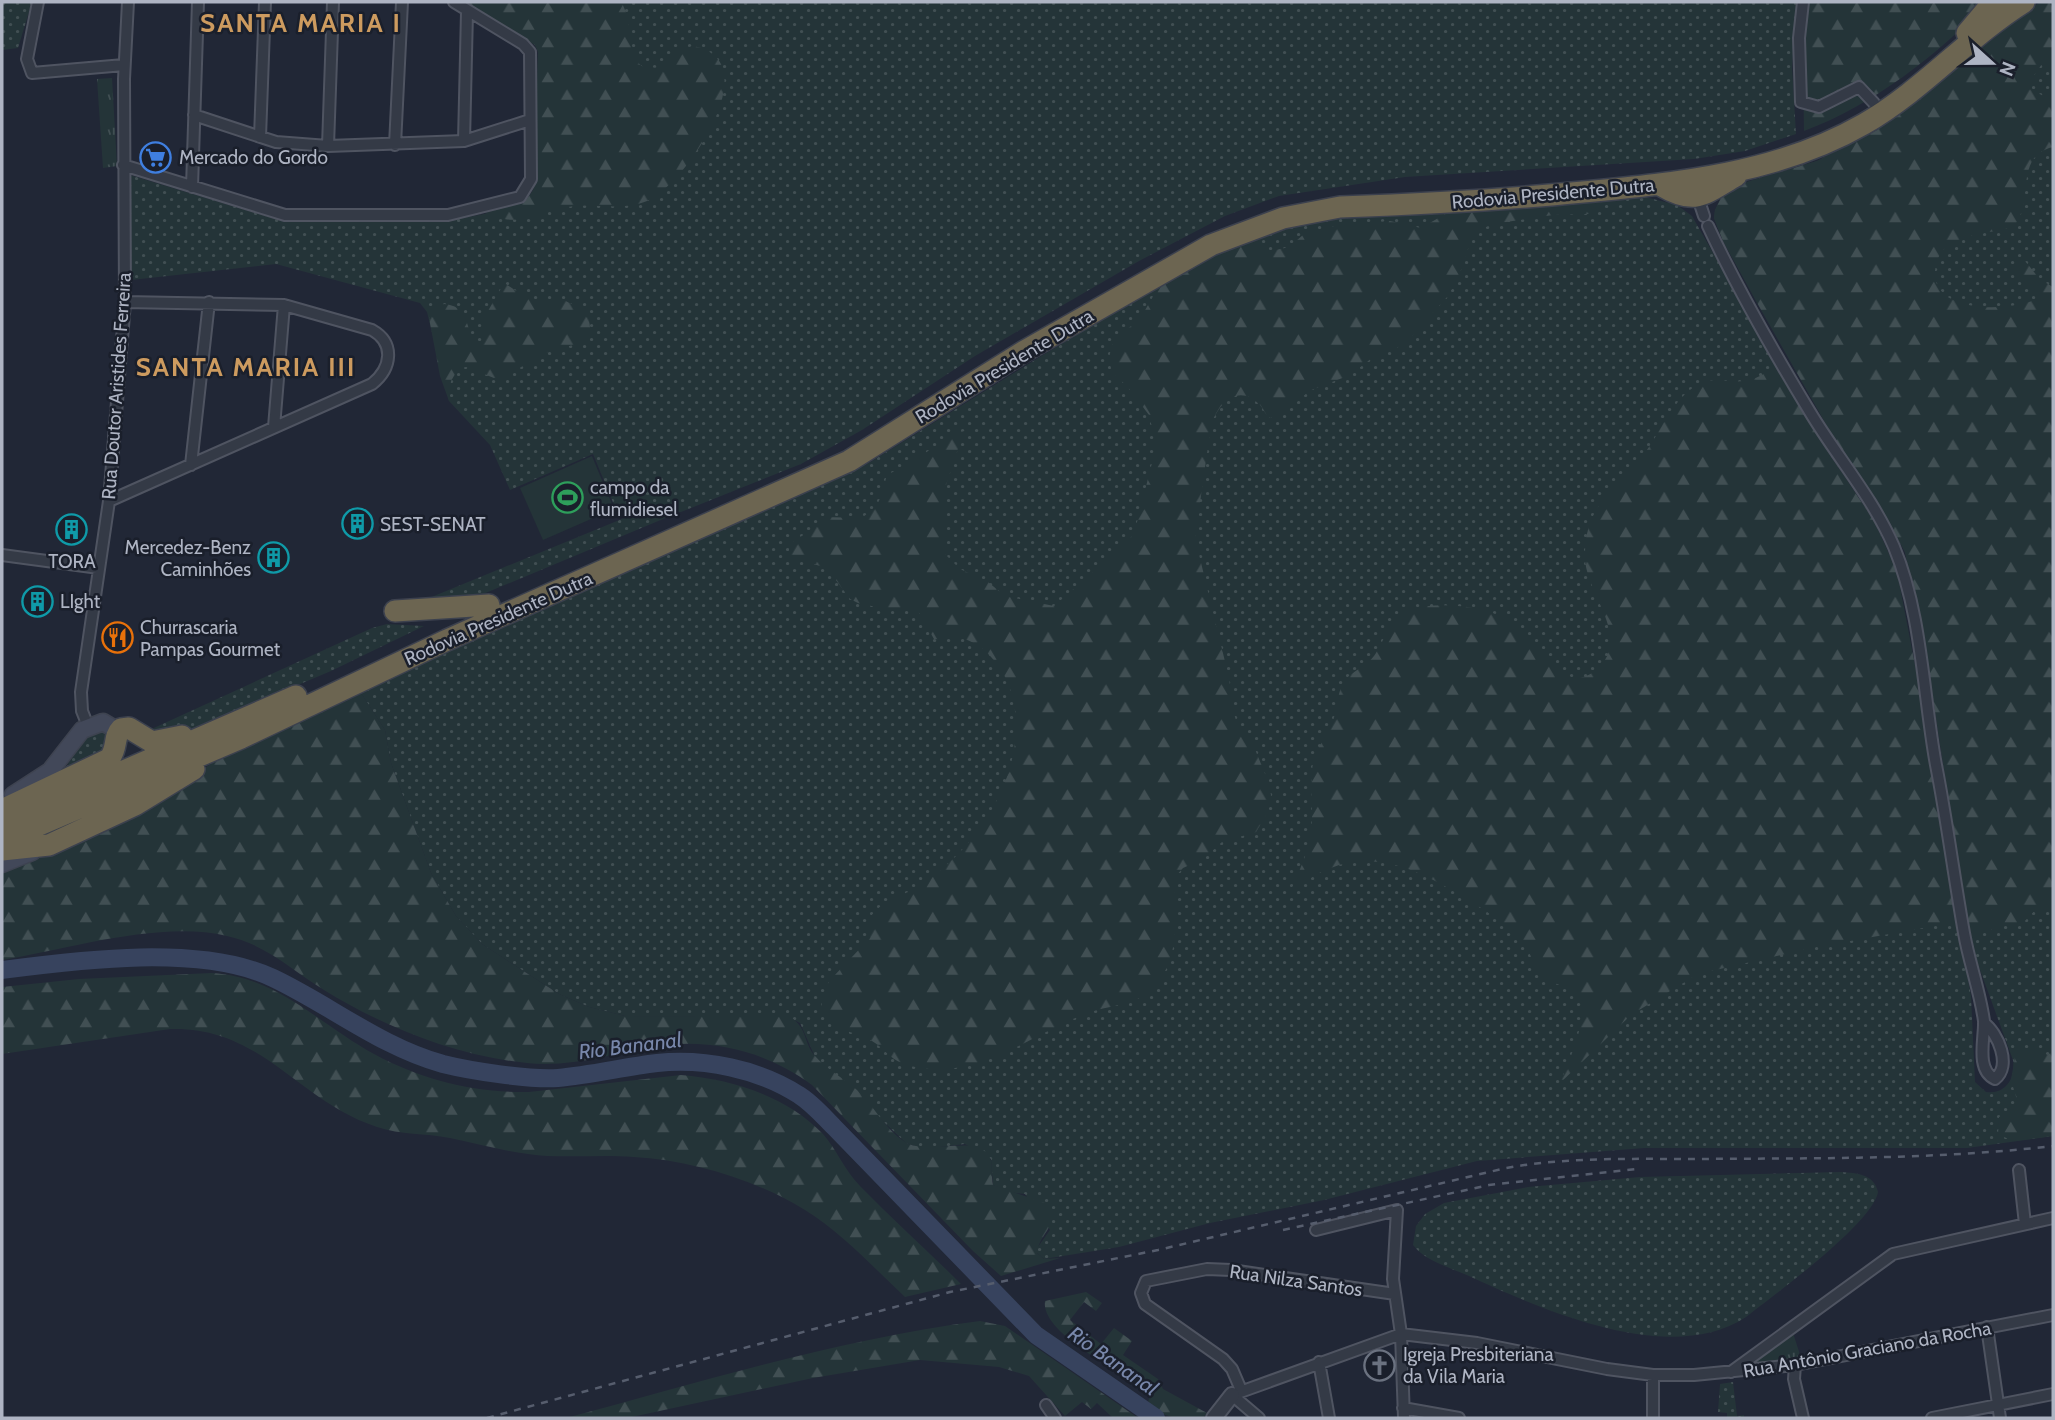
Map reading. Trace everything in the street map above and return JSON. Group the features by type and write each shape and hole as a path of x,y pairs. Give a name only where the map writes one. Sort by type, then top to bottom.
{"highway":[{"path":"1967,33 1993,2"},
{"name":"Rodovia Presidente Dutra","path":"2,824 243,729 489,606 816,464 1163,255 1247,215 1303,198 1582,182 1658,174 1722,162 1802,138 1874,103 1967,33 2002,2"},
{"name":"Rodovia Presidente Dutra","path":"2,841 243,729 849,461 1023,352 1211,245 1255,227 1311,211 1340,207 1543,196 1660,185 1749,169 1822,144 1892,107 2024,2"},
{"path":"1660,185 1703,213 1749,169"},
{"path":"395,611 489,606"},
{"path":"2,810 109,759 116,750 118,731 129,728 146,740 160,741 243,729"},
{"path":"2,850 49,845 155,794 243,729"}],"main road":[{"path":"2,801 51,771 88,726 103,722 118,731"},
{"path":"2,864 49,845"}],"street":[{"path":"37,2 28,70 37,74 124,65"},
{"name":"Rua Doutor Aristides Ferreira","path":"88,726 82,711 81,692 109,500 125,302 123,164 128,2"},
{"path":"192,187 198,2"},
{"path":"260,137 265,2"},
{"path":"328,146 333,2"},
{"path":"395,145 402,2"},
{"path":"123,164 285,215 448,215 523,196 530,183 530,52 523,44 454,2"},
{"path":"1803,2 1799,38 1801,102 1819,107 1858,87 1874,103"},
{"path":"464,141 467,12"},
{"path":"194,115 285,144 328,146 464,141 530,120"},
{"path":"1703,213 1741,295 1810,411 1863,490 1885,528 1900,565 1921,661 1965,935 1984,1023"},
{"path":"109,500 372,384 384,372 388,355 386,342 372,330 284,305 125,302"},
{"path":"191,465 209,302"},
{"path":"274,427 284,305"},
{"path":"2,555 99,568"},
{"path":"2019,1170 2025,1224"},
{"path":"1316,1230 1397,1210 1395,1294 1401,1334 1403,1413 1459,1418"},
{"path":"1729,1373 1893,1254 2053,1219"},
{"name":"Rua Nilza Santos","path":"1236,1393 1232,1369 1223,1359 1145,1304 1141,1293 1146,1281 1207,1269 1231,1270 1395,1294"},
{"name":"Rua Antônio Graciano da Rocha","path":"1236,1393 1401,1334 1477,1343 1550,1360 1653,1375 1729,1373 1795,1365 2053,1315"},
{"path":"1987,1327 2000,1418"},
{"path":"1319,1362 1329,1418"},
{"path":"1795,1365 1794,1379 1802,1418"},
{"path":"1653,1375 1653,1418"},
{"path":"1217,1414 1236,1393 1259,1418"},
{"path":"1932,1418 2053,1394"},
{"path":"1046,1405 1055,1418"}],"green space":[{"path":"2,2 32,2 18,48 2,50"},
{"path":"464,2 1797,2 1792,66 1796,134 1745,151 1694,159 1405,177 1279,196 1225,216 1139,261 975,356 862,430 801,464 681,512 636,511 619,517 593,454 510,490 490,445 449,401 427,312 420,303 276,264 131,280 130,175 285,222 449,220 504,209 529,197 536,176 538,47"},
{"path":"464,2 621,2 627,18 633,54 643,67 659,68 681,50 689,47 699,47 714,55 723,70 724,89 718,112 707,135 677,177 647,201 627,206 568,207 509,220 485,213 526,200 534,189 538,52 534,43"},
{"path":"1808,2 1989,2 1948,41 1903,77 1855,107 1804,131 1803,64"},
{"path":"2040,2 2053,2 2053,1136 1967,1148 1645,1148 1477,1161 1324,1200 1210,1223 1119,1247 1044,1259 1035,1251 1050,1230 1025,1194 1009,1192 993,1185 991,1159 965,1144 923,1149 906,1143 815,1057 800,1023 790,1018 625,1016 589,1007 559,994 482,944 456,916 431,873 391,763 385,730 361,693 508,620 867,464 1190,267 1243,240 1337,217 1641,196 1677,205 1692,216 1818,437 1874,521 1897,572 1971,996 1975,1082 1986,1092 1999,1091 2011,1079 2013,1060 1972,948 1926,653 1905,552 1882,509 1834,438 1723,241 1714,218 1721,198 1737,185 1817,161 1877,130"},
{"path":"2040,2 2053,2 2053,62 2044,61 2026,87 2053,101 2053,147 2040,152 2028,170 2023,206 2013,227 1958,240 1944,249 1935,271 1937,285 1946,295 1975,306 2009,306 2037,299 2013,269 2024,260 2041,280 2053,287 2053,908 2036,909 2023,923 2003,925 1970,938 1926,653 1905,552 1882,509 1834,438 1723,241 1714,218 1721,198 1737,185 1817,161 1877,130"},
{"path":"112,78 117,166 103,168 97,79"},
{"path":"1607,197 1589,214 1553,215 1493,224 1481,229 1472,237 1459,276 1448,296 1412,336 1397,348 1372,358 1350,375 1309,391 1281,416 1270,418 1260,405 1244,395 1230,398 1214,417 1195,538 1229,678 1233,711 1238,726 1252,742 1271,795 1268,812 1256,832 1222,842 1203,859 1183,868 1175,877 1174,944 1166,969 1152,989 1135,1000 1066,1022 998,1055 951,1069 927,1069 902,1063 872,1041 831,1021 821,1007 826,986 870,938 870,918 880,907 919,886 941,870 980,828 995,804 1007,777 1014,750 1016,723 1009,686 1000,668 987,652 961,638 934,639 918,611 889,610 850,599 827,568 789,557 789,544 813,529 824,517 861,518 877,504 887,474 964,431 945,488 945,554 960,569 988,582 1005,596 1054,606 1128,542 1135,530 1154,455 1155,440 1149,415 1127,386 1112,373 1109,358 1113,340 1140,319 1159,286 1243,240 1271,251 1289,247 1303,235 1334,226 1390,221 1421,228 1454,209"},
{"path":"504,283 532,301 561,299 581,308 589,318 590,328 583,342 545,353 506,376 494,378 466,367 458,369 451,381 449,401 440,376 429,318 436,307 452,305 461,311 473,339 483,344 484,318"},
{"path":"1778,367 1818,437 1874,521 1897,572 1922,701 1957,922 1816,947 1698,974 1631,1015 1560,1083 1579,1032 1582,1011 1579,996 1543,976 1520,940 1487,912 1420,874 1378,862 1334,866 1290,893 1310,841 1311,777 1314,759 1331,726 1345,680 1373,658 1393,622 1411,609 1444,605 1490,612 1510,623 1557,670 1570,676 1583,677 1596,670 1606,657 1610,644 1605,615 1592,586 1585,557 1586,538 1597,508 1638,461 1675,405 1689,391 1702,382 1748,380"},
{"name":"campo da flumidiesel","path":"592,456 614,509 543,540 520,488"},
{"path":"634,514 675,514 464,602 417,603"},
{"path":"387,624 424,626 331,671 198,727 165,735 145,732 372,628"},
{"path":"361,693 385,730 391,763 431,873 456,916 482,944 559,994 589,1007 625,1016 790,1017 803,1030 815,1056 857,1090 891,1131 905,1142 915,1146 964,1145 984,1150 991,1161 993,1185 1048,1204 1051,1213 1050,1225 1037,1253 1044,1259 1060,1258 1001,1276 973,1251 812,1085 777,1064 739,1050 678,1044 576,1062 543,1064 474,1054 421,1038 371,1016 324,990 254,945 227,936 201,932 173,931 115,938 2,960 2,869 180,784 220,758"},
{"path":"87,731 104,731 109,734 112,748 64,771"},
{"path":"212,973 236,976 278,992 374,1054 411,1071 449,1083 488,1090 529,1092 681,1075 738,1085 757,1092 793,1109 823,1134 860,1186 961,1284 905,1297 844,1240 805,1210 766,1189 700,1167 634,1157 528,1154 377,1127 324,1100 255,1052 230,1039 202,1031 170,1029 2,1054 2,987 79,979"},
{"path":"2021,1048 2041,1050 2047,1055 2053,1052 2053,1136 2015,1141 1998,1135 1999,1117 2016,1108 2018,1103 2011,1080 2016,1051"},
{"path":"1841,1172 1869,1178 1876,1186 1878,1192 1872,1205 1859,1222 1799,1276 1746,1317 1715,1331 1681,1336 1644,1335 1607,1328 1569,1317 1499,1290 1431,1260 1413,1245 1416,1226 1425,1214 1444,1203 1528,1187 1640,1177"},
{"path":"1086,1292 1102,1303 1096,1311 1084,1302 1070,1320 1101,1344 1114,1328 1132,1341 1123,1355 1158,1379 1163,1389 1207,1413 1203,1418 1175,1418 1147,1409 1150,1393 1147,1387 1103,1363 1055,1326 1047,1313 1045,1301"},
{"path":"980,1321 1005,1326 1138,1418 1113,1418 1097,1403 1091,1409 1082,1402 1065,1416 1029,1376 999,1367 920,1360 813,1378 627,1418 566,1418 823,1350"},
{"path":"1793,1333 1802,1361 1748,1367"},
{"path":"1733,1382 1737,1416 1744,1415 1744,1418 1727,1418 1727,1413 1718,1412 1720,1384"}],"waterway":[{"name":"Rio Bananal","path":"2,970 103,959 176,958 211,961 244,967 273,978 398,1047 420,1057 455,1067 546,1078 570,1077 657,1063 693,1062 731,1067 767,1078 799,1095 817,1110 1036,1335 1156,1418"}],"railway":[{"path":"487,1418 950,1292 1158,1250 1529,1164 1599,1159 1963,1154 2053,1146"},
{"path":"1283,1230 1489,1185 1637,1169"}],"place":[{"name":"Mercado do Gordo","path":"156,157"},
{"name":"campo da flumidiesel","path":"567,498"},
{"name":"SEST-SENAT","path":"357,524"},
{"name":"TORA","path":"72,530"},
{"name":"Mercedez-Benz Caminhões","path":"274,558"},
{"name":"LIght","path":"37,601"},
{"name":"Churrascaria Pampas Gourmet","path":"117,638"},
{"name":"Igreja Presbiteriana da Vila Maria","path":"1380,1365"}],"district":[{"name":"SANTA MARIA I","path":"301,23"},
{"name":"SANTA MARIA III","path":"246,367"}]}
